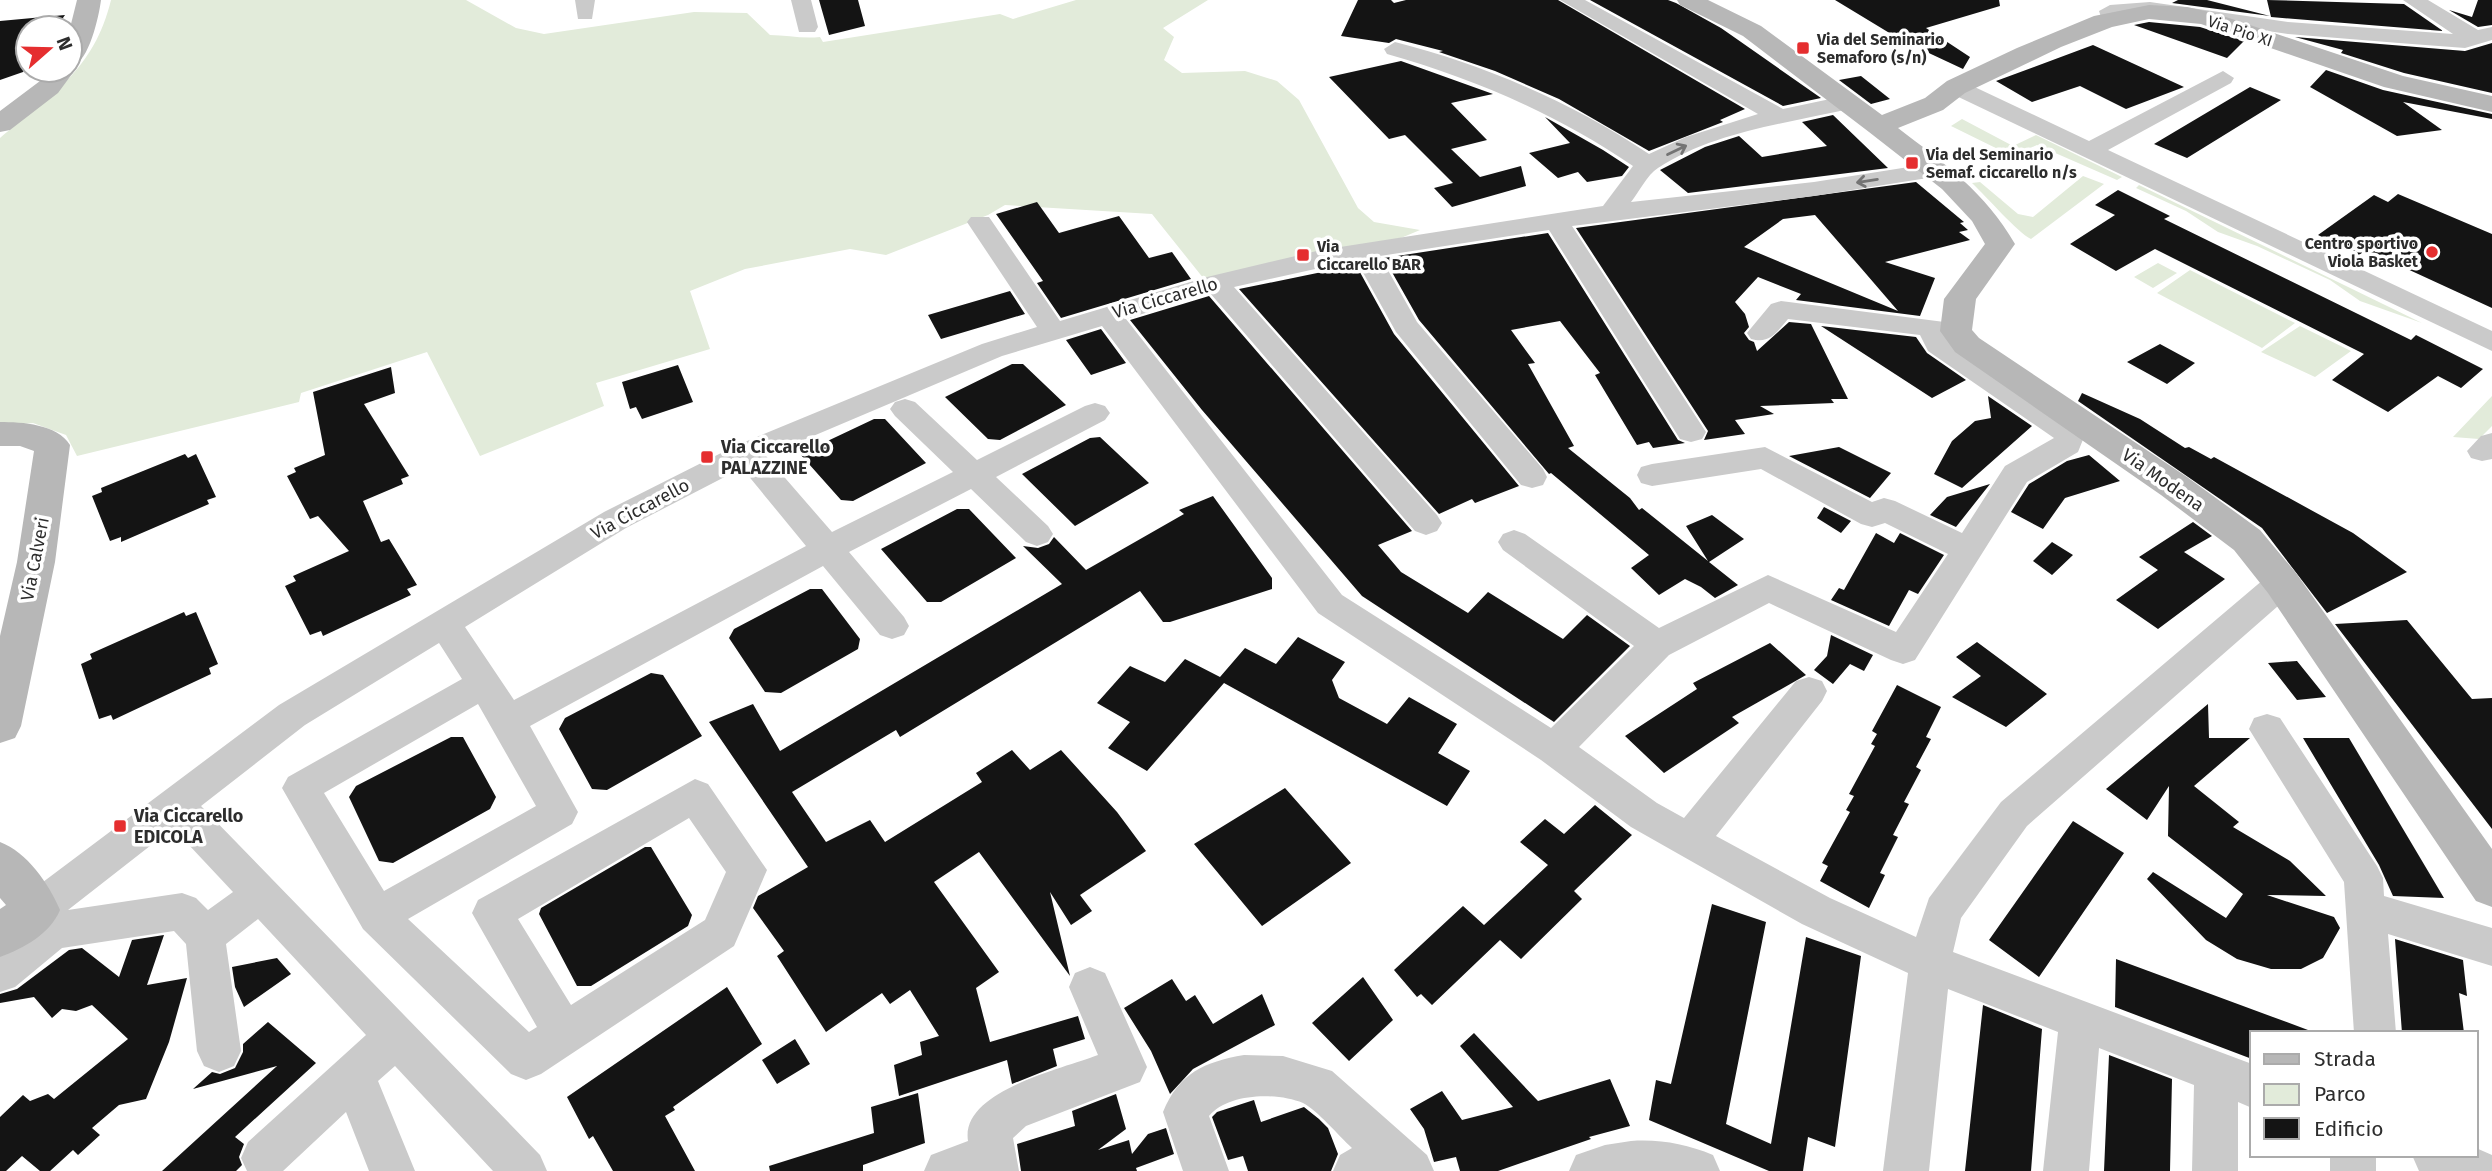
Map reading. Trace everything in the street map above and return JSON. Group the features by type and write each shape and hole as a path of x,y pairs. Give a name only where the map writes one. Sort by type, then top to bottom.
{"street":[{"path":"84,26 88,17 89,0"},
{"path":"801,0 807,27"},
{"path":"1570,0 1781,117"},
{"path":"1553,749 1657,645 1768,588 1903,650 2016,474 2067,445 2069,437 2065,431 1938,345 1960,299 2000,244 1985,217 1943,176 1849,102 1752,31 1689,0"},
{"path":"2413,0 2484,36"},
{"path":"2111,18 2110,11 2118,6 2164,5 2289,28 2465,41 2484,36"},
{"name":"Via Pio XI","path":"1879,126 1934,104 1956,87 2111,18 2148,12 2190,16 2404,86 2492,104"},
{"path":"1395,50 1450,64 1543,101 1609,137 1647,164"},
{"path":"2088,150 2223,78"},
{"path":"0,124 51,84"},
{"path":"1956,87 2492,342"},
{"path":"1611,212 1647,164 1694,142 1781,117 1849,102"},
{"path":"1934,104 1922,131 1922,149 1943,176"},
{"name":"Via Ciccarello","path":"0,934 37,910 292,715 615,520 746,453 992,350 1216,283 1364,251 1611,212 1943,176"},
{"path":"1556,221 1691,432"},
{"path":"980,222 1053,331"},
{"path":"1364,251 1406,326 1532,477"},
{"path":"1216,283 1426,523"},
{"path":"1761,333 1781,310 1943,330"},
{"path":"1108,315 1331,604 1553,749 1644,815 1816,911 1930,963 2234,1079 2215,1171"},
{"name":"Via Modena","path":"1943,330 2174,486 2246,540 2282,583 2492,886"},
{"path":"905,409 1037,534"},
{"path":"508,720 827,549 1095,413"},
{"name":"Via Calveri","path":"0,435 23,434 52,445 36,562 0,726"},
{"path":"746,453 892,626"},
{"path":"1652,475 1765,458 1872,516 1884,509 1967,549"},
{"path":"1514,542 1657,645"},
{"path":"1906,1171 1930,963 1943,911 2014,814 2282,583"},
{"path":"376,916 559,811 508,720 444,623"},
{"path":"484,684 301,788 376,916 526,1059 565,1034 720,933 747,870 695,795 492,913 565,1034"},
{"path":"1689,841 1809,691"},
{"path":"2267,729 2363,878 2375,1031"},
{"path":"174,803 524,1171"},
{"path":"0,862 37,910"},
{"path":"205,936 261,894"},
{"path":"2366,909 2492,947"},
{"path":"0,973 52,931 182,911 205,936 219,1051"},
{"path":"947,1171 994,1163 989,1130 1011,1110 1125,1067 1090,987"},
{"path":"2066,1171 2080,1021"},
{"path":"264,1158 396,1036"},
{"path":"354,1075 392,1171"},
{"path":"1206,1171 1185,1112 1191,1098 1219,1083 1252,1076 1300,1080 1317,1086 1385,1165"},
{"path":"2440,1157 2476,1171"},
{"path":"1592,1171 1616,1163 1673,1164 1697,1171"}],"green space":[{"path":"111,0 466,0 516,28 544,34 694,12 747,13 770,35 820,37 823,42 1000,14 1013,19 1076,0 1208,0 1163,28 1174,37 1164,60 1182,73 1245,71 1277,81 1299,100 1358,208 1374,222 1420,230 1401,238 1204,279 1152,214 1005,205 988,215 886,255 850,249 745,269 690,291 710,349 596,383 604,406 480,456 427,352 301,393 299,402 77,456 66,435 33,423 0,426 0,138 63,84 84,84 84,60 103,24"},
{"path":"1962,119 2013,146 2036,135 2122,177 2117,180 2037,145 2012,156 1951,126"},
{"path":"2083,176 2104,184 2031,239 2010,222 1972,183 1980,182 2018,214 2033,217"},
{"path":"2139,185 2422,323 2360,301 2330,280 2257,246 2218,232 2186,211 2136,188"},
{"path":"2158,263 2177,273 2153,288 2134,277"},
{"path":"2190,270 2295,323 2262,348 2157,293"},
{"path":"2300,326 2351,351 2315,377 2261,352"},
{"path":"2492,396 2492,426 2479,439 2453,437"}],"building":[{"path":"819,0 858,0 865,26 829,35"},
{"path":"1358,0 1391,0 1394,3 1406,0 1558,0 1745,109 1720,120 1723,122 1649,151 1559,99 1495,71 1439,52 1443,51 1396,39 1389,43 1341,36"},
{"path":"1590,0 1668,0 1676,3 1721,28 1821,98 1783,106"},
{"path":"1835,0 1999,0 2000,6 1926,28 1970,57 1963,69 1901,40"},
{"path":"2178,0 2207,0 2270,16 2172,3"},
{"path":"2267,0 2404,4 2443,31 2271,17"},
{"path":"2478,0 2492,0 2492,25 2478,27 2449,10 2472,17"},
{"path":"14,20 14,75 0,80 0,21"},
{"path":"2149,22 2200,27 2244,41 2227,58 2134,25"},
{"path":"2295,37 2465,51 2492,43 2492,93 2404,73 2341,53 2343,50"},
{"path":"2093,45 2184,87 2126,109 2080,86 2032,102 1996,81"},
{"path":"1401,61 1493,94 1451,103 1487,140 1451,149 1480,177 1521,166 1526,186 1452,207 1434,188 1453,183 1405,135 1389,139 1329,77"},
{"path":"2326,70 2383,90 2492,114 2492,119 2403,102 2442,130 2397,136 2310,87"},
{"path":"1861,76 1890,99 1871,104 1839,80"},
{"path":"2250,87 2281,100 2187,158 2154,144"},
{"path":"1833,115 1888,168 1688,193 1660,170 1705,147 1739,136 1762,157 1827,146 1802,122"},
{"path":"1545,117 1629,167 1622,176 1587,182 1578,172 1558,178 1529,153 1570,143"},
{"path":"1916,182 1964,222 1960,223 1968,230 1959,232 1970,240 1885,262 1935,278 1920,316 1796,300 1801,294 1758,277 1735,302 1745,314 1749,327 1744,333 1754,342 1757,351 1789,322 1811,324 1848,399 1831,399 1834,403 1760,406 1774,414 1735,420 1745,434 1704,440 1708,431 1576,228","holes":["1815,215 1898,311 1744,247 1783,219"]},
{"path":"2118,190 2170,216 2164,219 2411,340 2416,335 2483,369 2461,388 2438,376 2388,412 2332,380 2364,354 2155,249 2116,271 2070,244 2115,215 2095,205"},
{"name":"Centro sportivo Viola Basket","path":"2398,194 2492,234 2492,308 2366,250 2359,255 2318,235 2374,195 2388,202"},
{"path":"1037,202 1059,233 1119,216 1149,258 1172,252 1191,279 1061,318 1037,283 1043,281 996,214"},
{"path":"1548,233 1678,440 1685,443 1653,448 1649,442 1637,445 1595,375 1600,373 1560,321 1511,330 1535,363 1528,364 1574,446 1568,448 1630,498 1639,510 1642,508 1708,561 1686,526 1712,515 1744,539 1709,562 1738,585 1715,598 1685,579 1659,595 1631,568 1649,555 1549,474 1419,320 1384,258"},
{"path":"1356,265 1394,334 1519,486 1475,503 1472,499 1439,514 1239,289"},
{"path":"1010,291 1025,314 941,339 928,315"},
{"path":"1209,296 1412,531 1378,545 1401,572 1468,613 1488,592 1563,639 1587,615 1630,646 1554,722 1362,596 1202,410 1130,320"},
{"path":"1821,326 1916,337 1927,353 1966,380 1932,398"},
{"path":"1101,329 1126,363 1091,375 1066,340"},
{"path":"2160,344 2195,363 2167,384 2127,362"},
{"path":"1012,364 1023,364 1066,405 1000,440 988,439 945,397"},
{"path":"678,365 693,402 642,419 636,407 630,409 622,382"},
{"path":"391,367 395,393 364,404 409,476 401,479 403,484 363,501 381,542 389,539 417,585 407,589 411,595 323,636 321,631 310,635 285,586 296,581 293,576 349,551 318,516 310,519 287,476 296,472 294,468 325,455 313,392"},
{"path":"2082,393 2140,419 2185,448 2189,447 2211,459 2214,457 2353,533 2407,572 2327,613 2262,528 2078,401"},
{"path":"1988,396 2032,426 1962,488 1934,474 1952,441 1975,421 1991,418"},
{"path":"874,419 885,419 926,463 853,501 841,500 800,454"},
{"path":"1100,437 1149,483 1075,526 1022,474 1090,438"},
{"path":"1839,447 1891,473 1870,498 1789,456"},
{"path":"185,454 188,458 196,454 216,497 207,500 209,504 121,542 121,537 110,541 92,496 102,492 101,488"},
{"path":"2089,455 2120,481 2065,498 2043,529 2011,512 2029,484 2067,461"},
{"path":"1990,484 1956,527 1930,515 1947,497"},
{"path":"1213,496 1272,578 1272,589 1170,622 1163,622 1140,591 900,737 896,730 792,792 826,842 870,820 885,842 982,782 976,773 1012,750 1030,770 1061,750 1117,812 1146,851 1080,895 1092,911 1071,925 1050,892 1070,976 979,852 934,882 999,972 976,988 990,1042 1078,1016 1085,1039 1053,1049 1057,1066 1012,1084 1007,1060 899,1096 894,1065 922,1055 920,1042 939,1036 910,990 890,1004 882,993 826,1032 777,956 784,951 753,908 758,896 808,867 709,722 753,704 780,751 1062,584 1023,546 1038,548 1049,544 1054,537 1086,570 1184,514 1179,510"},
{"path":"1824,507 1851,521 1841,533 1817,518"},
{"path":"957,509 969,509 1016,558 941,602 927,602 881,549"},
{"path":"2193,522 2212,536 2184,552 2225,579 2158,629 2116,600 2158,570 2139,557"},
{"path":"1876,533 1894,543 1900,533 1944,555 1918,594 1909,590 1889,626 1831,600 1839,588 1844,590"},
{"path":"2052,542 2073,555 2052,575 2033,561"},
{"path":"810,589 822,589 860,639 858,649 781,693 765,692 729,638 734,629"},
{"path":"184,612 186,616 196,612 218,664 209,668 211,674 113,720 111,715 99,719 81,664 92,659 90,654"},
{"path":"2407,620 2472,699 2492,698 2492,829 2335,624"},
{"path":"1831,635 1873,655 1864,671 1850,664 1833,684 1814,670 1827,656"},
{"path":"1298,637 1345,662 1332,680 1339,698 1387,724 1409,697 1457,724 1438,753 1470,771 1447,806 1224,683 1147,771 1108,748 1130,722 1097,703 1130,666 1165,682 1185,659 1220,677 1245,648 1276,664"},
{"path":"1977,642 2047,694 2006,727 1952,697 1981,676 1956,657"},
{"path":"1770,643 1806,675 1732,717 1739,723 1664,773 1625,736 1697,689 1693,683"},
{"path":"2297,661 2326,697 2297,700 2268,663"},
{"path":"651,673 663,675 702,736 607,790 592,789 559,729 565,718"},
{"path":"1897,685 1941,707 1926,737 1931,739 1916,767 1921,770 1904,802 1909,804 1893,835 1898,837 1880,873 1885,875 1869,908 1820,881 1828,866 1822,863 1850,812 1846,810 1854,796 1849,794 1875,746 1871,744 1877,734 1872,731"},
{"path":"2208,704 2209,738 2250,738 2194,786 2239,822 2233,827 2290,861 2326,896 2267,895 2334,917 2340,928 2323,958 2301,969 2271,969 2237,959 2206,940 2147,879 2153,872 2226,918 2243,894 2168,836 2169,786 2147,820 2106,789"},
{"path":"451,737 463,737 496,797 490,809 393,863 379,861 349,797 356,786"},
{"path":"2303,738 2349,738 2444,898 2393,896 2379,865"},
{"path":"1285,788 1351,863 1262,926 1194,844"},
{"path":"1595,805 1632,835 1574,891 1582,899 1521,959 1500,940 1432,1005 1421,994 1417,997 1394,970 1463,906 1484,925 1548,865 1520,842 1545,819 1564,834"},
{"path":"2073,821 2124,853 2039,977 1989,940"},
{"path":"645,847 651,847 692,915 688,926 591,986 577,986 539,914 541,908"},
{"path":"1712,904 1766,922 1726,1124 1771,1144 1806,937 1861,956 1835,1147 1808,1137 1803,1171 1769,1171 1649,1120 1656,1080 1671,1084"},
{"path":"164,935 147,985 187,978 169,1042 146,1099 119,1105 92,1128 100,1135 78,1155 73,1150 50,1171 40,1171 22,1156 6,1171 0,1171 0,1117 23,1095 30,1101 48,1094 54,1099 128,1039 92,1005 76,1011 62,1009 52,1018 34,997 0,1003 0,994 17,989 69,950 82,948 119,977 132,940"},
{"path":"2395,939 2463,960 2467,996 2459,993 2464,1031 2402,1031"},
{"path":"277,958 291,974 244,1007 235,987 232,967"},
{"path":"2116,959 2308,1031 2250,1031 2250,1058 2115,1007"},
{"path":"1363,977 1393,1020 1349,1061 1312,1023"},
{"path":"1172,979 1186,1001 1195,995 1213,1024 1262,994 1275,1025 1193,1069 1170,1094 1151,1051 1124,1008"},
{"path":"727,987 762,1044 673,1107 675,1110 665,1116 695,1171 613,1171 593,1136 589,1139 567,1097"},
{"path":"1983,1005 2042,1029 2031,1171 1965,1171"},
{"path":"268,1022 316,1063 235,1137 244,1144 239,1157 242,1165 236,1171 162,1171 277,1066 193,1089 212,1072 220,1074 235,1068 243,1052 243,1044"},
{"path":"1474,1033 1538,1101 1610,1079 1630,1126 1589,1137 1591,1139 1498,1171 1460,1171 1456,1157 1434,1162 1424,1129 1410,1109 1442,1091 1462,1120 1513,1107 1460,1046"},
{"path":"795,1039 810,1064 777,1084 762,1060"},
{"path":"2109,1055 2172,1079 2170,1171 2104,1171"},
{"path":"918,1093 925,1143 863,1165 863,1171 770,1171 769,1166 874,1133 871,1107"},
{"path":"1116,1094 1126,1129 1098,1150 1129,1140 1132,1154 1148,1134 1166,1128 1174,1154 1136,1168 1137,1171 1021,1171 1017,1144 1075,1126 1072,1111"},
{"path":"1254,1100 1261,1122 1304,1107 1319,1119 1328,1128 1338,1154 1331,1171 1248,1171 1243,1156 1228,1160 1212,1117 1217,1112"}],"place":[{"name":"Via del Seminario Semaforo (s/n)","path":"1803,48"},
{"name":"Via del Seminario Semaf. ciccarello n/s","path":"1912,163"},
{"name":"Centro sportivo Viola Basket","path":"2432,252"},
{"name":"Via Ciccarello BAR","path":"1303,255"},
{"name":"Via Ciccarello PALAZZINE","path":"707,457"},
{"name":"Via Ciccarello EDICOLA","path":"120,826"}]}
